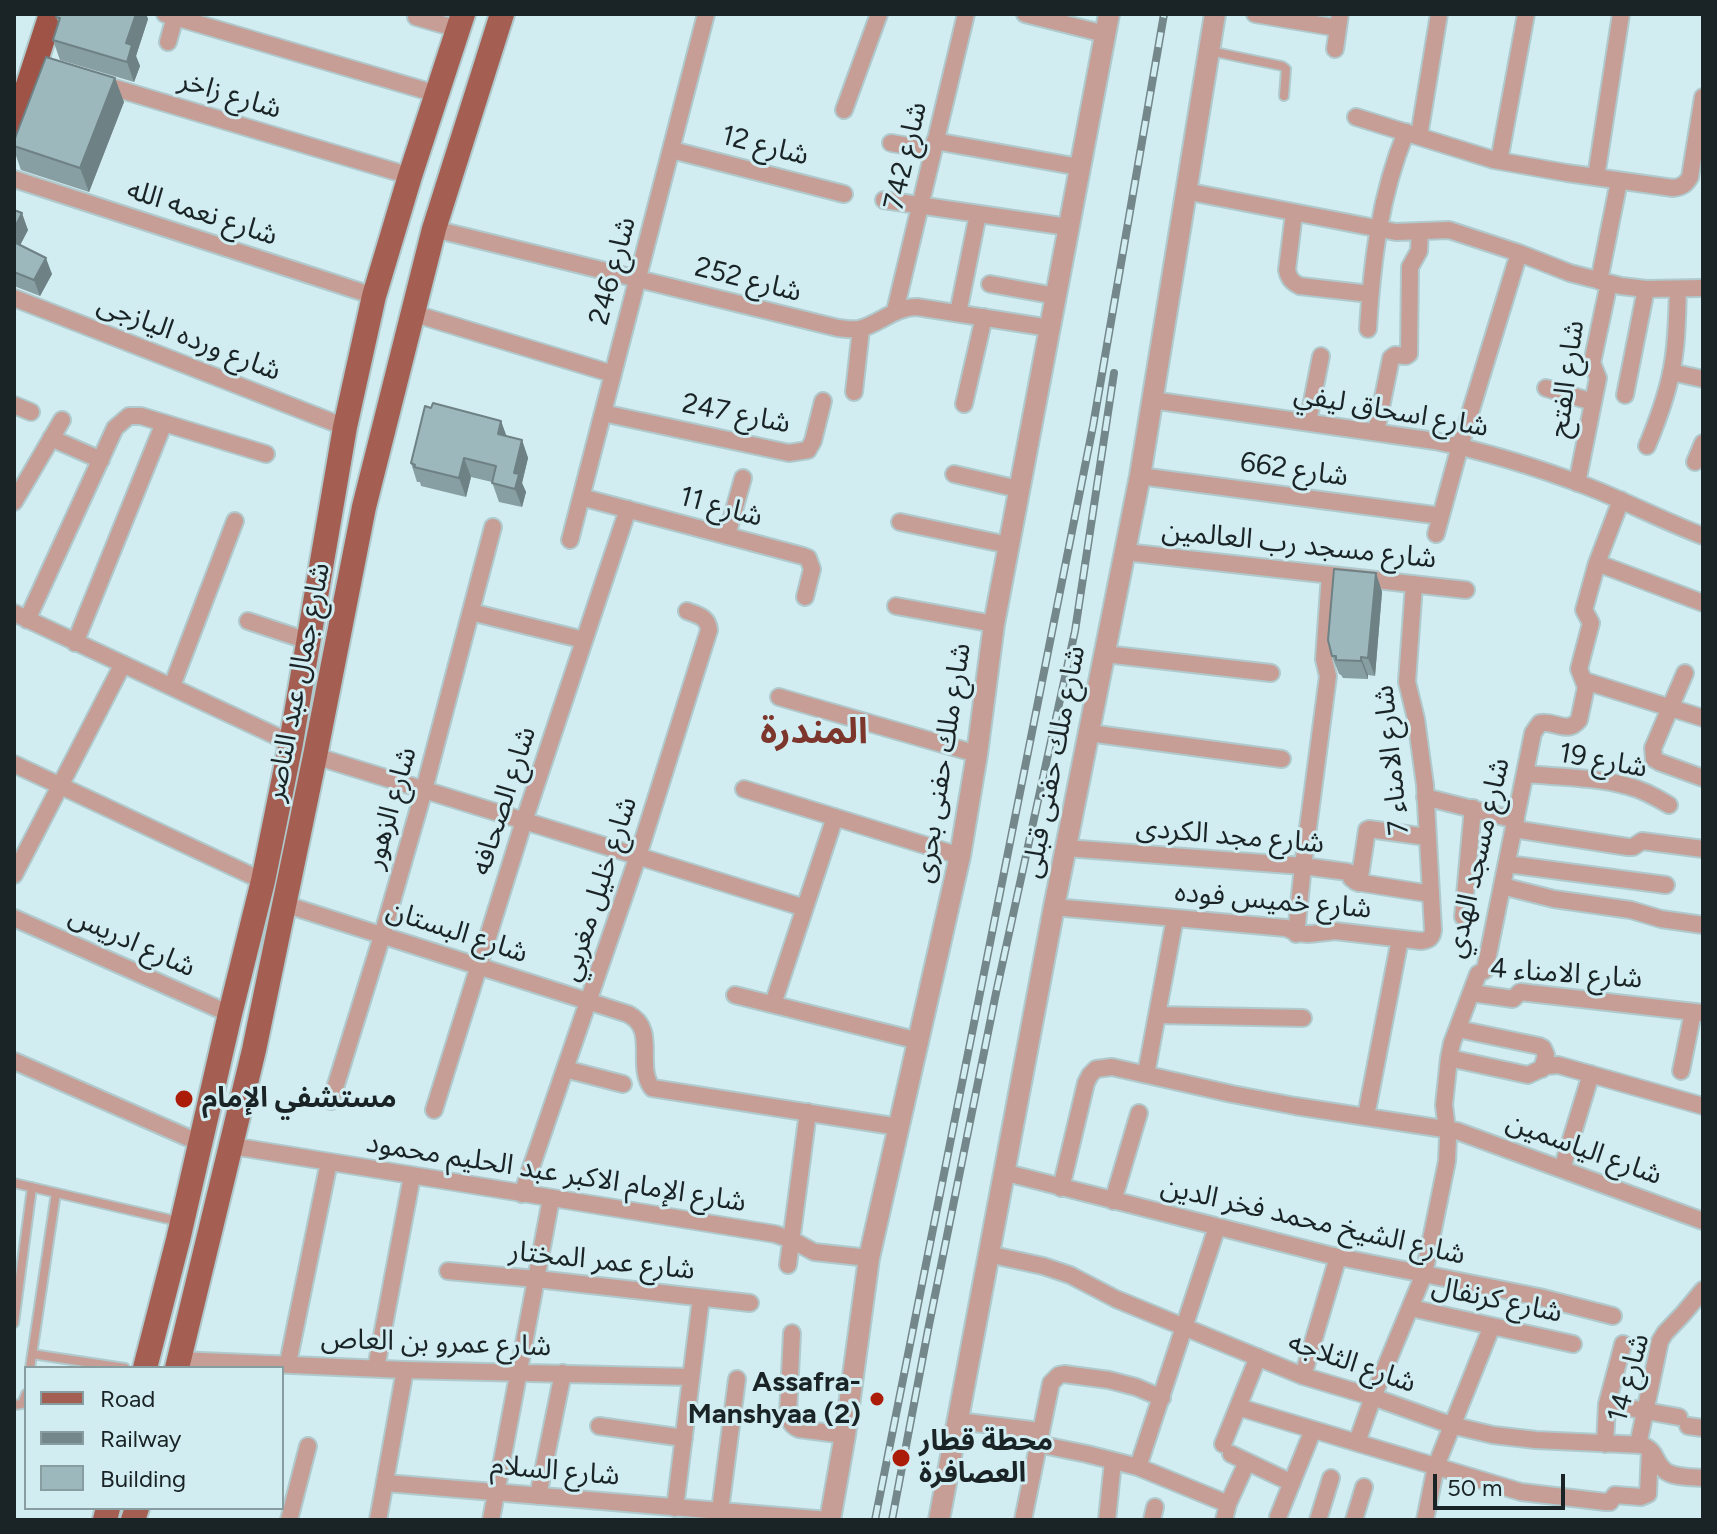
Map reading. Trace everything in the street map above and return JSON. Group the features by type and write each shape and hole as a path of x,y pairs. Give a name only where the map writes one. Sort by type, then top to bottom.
{"highway":[{"path":"14,122 42,66 51,14"}],"main road":[{"name":"شارع جمال عبد الناصر","path":"178,1364 254,1050 364,507 434,229 502,14"},
{"name":"شارع جمال عبد الناصر","path":"146,1366 263,881 291,743 345,427 374,296 457,31"},
{"path":"457,31 486,63"},
{"path":"180,1231 208,1246"}],"street":[{"name":"شارع 246","path":"570,540 706,14"},
{"path":"844,110 879,14"},
{"name":"شارع 742","path":"895,311 966,14"},
{"path":"1025,14 1107,24"},
{"name":"شارع ملك حفنى قبلى","path":"939,1520 1054,907 1140,476 1215,14"},
{"path":"1255,14 1339,21 1335,49"},
{"path":"1368,329 1378,229 1394,165 1413,134 1439,14"},
{"path":"1499,161 1526,14"},
{"path":"1596,177 1621,14"},
{"path":"168,42 170,16 437,94"},
{"path":"416,17 457,31"},
{"name":"شارع ملك حفنى بحرى","path":"829,1520 845,1435 869,1258 960,856 994,624 1107,24"},
{"name":"شارع زاخر","path":"80,78 410,176"},
{"path":"1356,117 1499,161 1673,188 1680,187 1690,177 1703,97"},
{"path":"891,143 934,146 1079,167"},
{"name":"شارع 12","path":"672,150 844,194"},
{"name":"شارع نعمه الله","path":"14,179 374,296"},
{"name":"شارع الفتح","path":"1577,483 1598,378 1592,363 1619,181"},
{"path":"1185,191 1396,232 1449,230 1604,282 1646,289 1703,288"},
{"path":"884,200 1068,227"},
{"path":"1294,213 1287,270 1293,283 1370,294"},
{"path":"958,313 978,214"},
{"name":"شارع 252","path":"434,229 838,328 861,329"},
{"path":"1376,432 1391,358 1409,354 1410,267 1419,251 1420,231"},
{"path":"1436,534 1519,253"},
{"path":"990,284 1056,296"},
{"path":"1625,395 1646,289"},
{"path":"1647,446 1671,372 1678,290"},
{"name":"شارع ورده اليازجى","path":"14,298 345,427"},
{"path":"854,392 861,329 895,311 917,307 1050,328"},
{"path":"412,313 613,374"},
{"path":"964,404 984,317"},
{"path":"1308,422 1321,356"},
{"path":"1671,372 1703,379"},
{"path":"1546,388 1593,402"},
{"name":"شارع اسحاق ليفي","path":"1152,400 1460,446 1577,483 1703,536"},
{"name":"شارع 247","path":"603,413 789,453 808,450 823,401"},
{"path":"14,405 31,412"},
{"path":"266,454 141,416 129,416 115,428 18,618 291,743"},
{"path":"14,502 62,420"},
{"path":"75,643 164,423"},
{"path":"51,438 101,460"},
{"path":"1695,462 1703,443"},
{"path":"954,474 1018,489"},
{"name":"شارع 662","path":"1140,476 1441,516"},
{"path":"727,535 743,478"},
{"name":"شارع 11","path":"581,497 808,558 812,569 805,597"},
{"name":"شارع مسجد الهدي","path":"1357,1442 1424,1274 1447,1161 1444,1094 1449,1058 1478,974 1485,970 1535,727 1546,722 1566,728 1579,720 1586,687 1579,669 1591,623 1584,610 1597,563 1621,500"},
{"name":"شارع الصحافه","path":"434,1110 524,821 628,509"},
{"path":"172,686 235,521"},
{"path":"900,522 1008,545"},
{"name":"شارع الزهور","path":"331,1101 424,790 493,527"},
{"name":"شارع مسجد رب العالمين","path":"1125,552 1466,590"},
{"path":"1597,563 1703,603"},
{"path":"1296,934 1328,676 1324,659 1330,575"},
{"name":"شارع الامناء 7","path":"1414,584 1407,682 1416,719 1425,785 1433,930"},
{"path":"896,606 994,624"},
{"name":"شارع خليل مغربي","path":"522,1194 638,856 709,630 705,619 687,611"},
{"path":"471,612 584,640"},
{"path":"248,621 308,641"},
{"path":"1105,654 1271,673"},
{"path":"14,875 123,664"},
{"path":"1685,673 1653,748 1654,759 1703,778"},
{"path":"1585,681 1703,718"},
{"path":"779,697 977,754"},
{"path":"1089,733 1282,759"},
{"path":"315,756 805,908"},
{"path":"14,764 263,881"},
{"name":"شارع 19","path":"1525,774 1628,786 1650,793 1669,805"},
{"path":"744,789 960,856"},
{"path":"1425,797 1473,808 1515,824 1628,847 1642,841 1703,849"},
{"path":"1463,917 1473,808"},
{"path":"773,1004 835,817"},
{"path":"1359,883 1367,830 1427,837"},
{"name":"شارع مجد الكردى","path":"1066,848 1303,866 1348,872 1353,881 1359,883 1431,894"},
{"path":"1507,864 1666,885"},
{"path":"1502,886 1668,920 1702,922"},
{"name":"شارع البستان","path":"284,904 636,1018 645,1031 645,1068 652,1088 808,1112"},
{"name":"شارع خميس فوده","path":"1054,907 1286,928 1296,934 1335,931 1421,941 1432,936 1433,930"},
{"name":"شارع ادريس","path":"14,918 230,1014"},
{"path":"1146,1074 1175,918"},
{"path":"1366,1116 1400,939"},
{"name":"شارع الامناء 4","path":"1472,993 1513,999 1520,992 1698,1013"},
{"path":"735,995 919,1041"},
{"path":"1681,1071 1698,1013"},
{"path":"1157,1015 1303,1018"},
{"path":"1458,1029 1539,1046 1545,1051 1542,1069"},
{"path":"1449,1058 1528,1075 1547,1066 1558,1065 1703,1106"},
{"path":"14,1061 200,1143"},
{"name":"شارع الياسمين","path":"1061,1188 1086,1083 1096,1069 1104,1067 1232,1094 1469,1134 1703,1221"},
{"path":"565,1069 623,1084"},
{"path":"1562,1169 1591,1074"},
{"path":"788,1265 808,1112 899,1127"},
{"path":"1113,1201 1139,1113"},
{"name":"شارع الإمام الاكبر عبد الحليم محمود","path":"232,1146 775,1234 814,1252 869,1258"},
{"path":"288,1363 329,1162"},
{"name":"شارع الشيخ محمد فخر الدين","path":"1003,1172 1338,1257 1539,1297 1613,1316"},
{"path":"376,1368 412,1176"},
{"path":"491,1520 551,1199"},
{"path":"1138,1467 1217,1227"},
{"name":"شارع الثلاجه","path":"988,1254 1070,1275 1116,1299 1303,1376 1451,1425 1493,1435 1536,1440 1644,1447"},
{"path":"1303,1376 1338,1257"},
{"name":"شارع عمر المختار","path":"448,1271 750,1303"},
{"name":"شارع 14","path":"1436,1466 1521,1492 1608,1502 1615,1495 1641,1497 1648,1494 1645,1410 1660,1341 1703,1290"},
{"path":"675,1508 701,1298"},
{"name":"شارع كرنفال","path":"1411,1308 1573,1344"},
{"path":"1425,1520 1436,1466 1492,1326"},
{"path":"792,1333 790,1421 799,1429 845,1435"},
{"path":"1605,1444 1607,1404 1623,1344"},
{"path":"1258,1357 1238,1407 1227,1449 1292,1483"},
{"name":"شارع عمرو بن العاص","path":"178,1364 288,1363 405,1370 691,1377"},
{"path":"378,1520 405,1370"},
{"path":"538,1496 563,1373"},
{"path":"1023,1520 1051,1383 1059,1375 1109,1380 1162,1398"},
{"path":"719,1516 737,1379"},
{"path":"1607,1404 1645,1410 1690,1423"},
{"path":"1238,1407 1436,1466"},
{"path":"958,1421 1039,1438 1138,1467 1226,1512 1247,1462"},
{"path":"599,1426 684,1438"},
{"path":"1278,1517 1313,1430"},
{"path":"289,1520 308,1446"},
{"path":"1644,1447 1655,1454 1664,1470 1673,1475 1703,1478"},
{"path":"1107,1520 1113,1461"},
{"path":"1318,1520 1331,1478"},
{"name":"شارع السلام","path":"386,1483 675,1508 719,1516 829,1520"},
{"path":"1354,1520 1364,1487"}],"lane":[{"path":"1209,51 1282,66 1287,75 1284,96"},
{"path":"14,1183 180,1231"},
{"path":"14,1323 32,1187"},
{"path":"30,1366 56,1193"},
{"path":"32,1354 112,1366"}],"building":[{"path":"57,14 136,14 126,43 132,45 127,62 53,40 60,18 56,17"},
{"path":"46,57 115,78 80,168 14,146"},
{"path":"14,210 22,213 14,229"},
{"path":"14,242 46,258 34,280 14,272"},
{"path":"433,403 501,421 498,434 522,440 514,473 519,474 515,489 492,483 496,466 464,458 459,478 414,467 411,463 425,406 431,408"},
{"path":"1334,569 1376,573 1368,658 1361,657 1361,661 1336,660 1336,656 1332,656 1328,640"}],"railway":[{"path":"875,1520 1093,426 1164,14"},
{"path":"892,1520 996,993 1075,631 1114,373"}],"place":[{"name":"مستشفي الإمام","path":"184,1099"},
{"name":"Assafra- Manshyaa (2)","path":"877,1399"},
{"name":"محطة قطار العصافرة","path":"901,1458"}],"district":[{"name":"المندرة","path":"814,732"}]}
